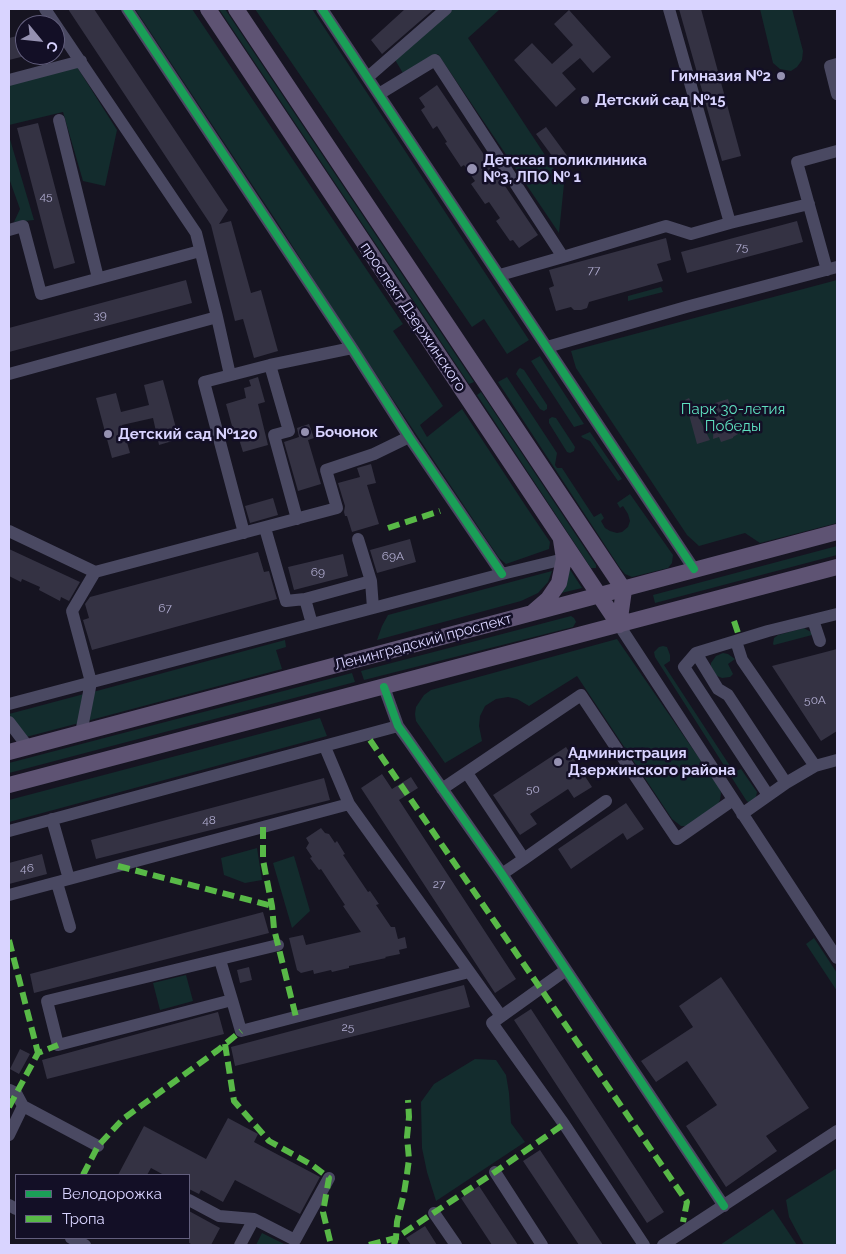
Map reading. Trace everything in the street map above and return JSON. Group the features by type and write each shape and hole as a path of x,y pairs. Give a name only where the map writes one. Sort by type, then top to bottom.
{"main road":[{"name":"проспект Дзержинского","path":"208,9 618,625"},
{"name":"проспект Дзержинского","path":"236,9 624,590"},
{"name":"Ленинградский проспект","path":"9,752 837,532"},
{"path":"531,613 548,600 559,583 564,559 561,538"},
{"path":"9,785 837,567"},
{"path":"618,625 624,590"}],"street":[{"path":"46,9 196,232 230,376"},
{"path":"127,9 409,437 502,574"},
{"path":"322,9 694,569"},
{"path":"368,77 446,9"},
{"path":"669,9 730,223"},
{"path":"379,94 436,60 563,257"},
{"path":"9,80 81,61"},
{"path":"837,64 830,66 837,94"},
{"path":"59,120 98,278"},
{"path":"547,347 678,309 832,268 809,204 797,162 837,151"},
{"path":"500,275 666,226 691,234 809,204"},
{"path":"9,230 23,226 42,294 200,251"},
{"path":"9,374 217,317"},
{"path":"244,533 204,382 270,365 352,348"},
{"path":"270,365 290,431 274,435 297,519"},
{"path":"9,531 95,572 337,508 326,470 374,454 409,437"},
{"path":"265,528 286,601 305,599 371,581"},
{"path":"358,539 371,581 373,608"},
{"path":"9,704 564,559"},
{"path":"81,733 91,682 72,612 95,572"},
{"path":"305,599 312,624"},
{"path":"768,795 684,667 696,653 768,631 837,614"},
{"path":"813,620 820,641"},
{"name":"проспект Дзержинского","path":"618,625 837,958"},
{"path":"736,641 742,660 815,766"},
{"path":"696,653 718,689 728,695 786,782"},
{"path":"384,687 398,726 502,874 724,1206"},
{"path":"442,789 581,695 677,839 733,800"},
{"path":"9,722 28,747"},
{"path":"9,831 398,726"},
{"path":"325,747 349,804 501,1016"},
{"path":"742,814 786,782 815,766 837,760"},
{"path":"467,772 524,858"},
{"path":"502,874 606,801"},
{"path":"9,895 349,804"},
{"path":"52,819 70,927"},
{"path":"232,1000 58,1045 47,1002 278,945"},
{"path":"220,960 241,1031 469,972"},
{"path":"566,970 492,1023 564,1124 644,1245"},
{"path":"10,1090 16,1093 23,1106 98,1146"},
{"path":"9,1135 23,1106"},
{"path":"663,1245 837,1132"},
{"path":"495,1172 542,1245"},
{"path":"190,1201 220,1216 254,1219 295,1240 329,1178"},
{"path":"434,1213 456,1245"},
{"path":"240,1245 254,1219"},
{"path":"73,1239 85,1245"}],"green space":[{"path":"135,9 192,9 403,324 393,331 443,406 420,425 427,437 462,409 550,542 549,549 506,564 499,558"},
{"path":"219,9 225,9 474,382 469,384"},
{"path":"255,9 312,9 529,340 507,354 484,319 472,327"},
{"path":"451,9 500,9 468,38 564,184 559,233 438,54 404,75 394,58"},
{"path":"760,9 792,9 803,51 802,60 791,71 780,69 773,63"},
{"path":"77,67 117,130 105,186 83,181 63,112 9,125 9,85"},
{"path":"9,136 34,220 14,222 20,209 9,181"},
{"name":"Парк 30-летия Победы","path":"837,280 837,523 760,543 745,533 699,546 687,535 576,368 571,351"},
{"path":"661,287 663,292 628,301 628,296"},
{"path":"540,356 584,424 574,427 531,361"},
{"path":"520,368 524,370 547,405 547,409 544,411 540,409 516,374"},
{"path":"507,377 557,453 555,465 557,468 562,468 594,517 601,513 604,518 601,521 605,528 617,533 622,532 628,527 630,521 623,506 620,508 617,503 630,494 673,555 672,563 668,568 632,577 625,574 498,382"},
{"path":"481,392 596,565 596,568 591,568 477,395"},
{"path":"552,417 556,418 575,447 574,451 567,452 549,423 549,419"},
{"path":"590,432 622,479 618,481 590,441 581,436"},
{"path":"837,546 837,555 655,603 653,595"},
{"path":"569,568 582,588 557,594"},
{"path":"552,571 548,582 538,593 521,601 377,640 388,615"},
{"path":"571,616 576,622 573,627 364,680 361,671"},
{"path":"804,628 811,632 812,635 773,644 774,638 778,635"},
{"path":"617,639 719,787 721,793 717,806 687,826 681,826 672,819 577,676 529,706 517,699 508,697 496,699 485,706 480,716 479,726 482,741 445,763 416,721 416,707 424,695 431,690"},
{"path":"285,640 286,647 276,650 282,669 87,721 93,692"},
{"path":"663,646 667,647 670,655 670,661 664,665 734,772 741,769 757,792 755,801 750,804 655,657 654,652"},
{"path":"723,653 735,659 728,664 733,674 730,677 722,678 715,675 711,668 711,663 716,656"},
{"path":"352,673 355,682 9,773 9,763"},
{"path":"84,694 79,723 26,737 9,714"},
{"path":"320,718 327,736 9,822 9,800"},
{"path":"257,848 262,880 245,883 224,875 221,858"},
{"path":"294,856 310,911 292,928 273,863"},
{"path":"814,938 837,973 837,991 806,944"},
{"path":"186,975 193,1001 160,1010 153,983"},
{"path":"475,1059 496,1060 506,1075 511,1123 525,1142 436,1201 422,1148 421,1102 434,1084"},
{"path":"837,1168 837,1245 804,1245 789,1217 786,1200"},
{"path":"773,1209 797,1245 720,1245"},
{"path":"262,1233 286,1245 256,1245"}],"building":[{"path":"68,9 94,9 228,210 219,224 231,221 251,293 261,290 278,351 254,358 243,319 235,321 211,225"},
{"path":"405,9 434,9 382,54 371,40"},
{"path":"679,9 701,9 741,156 722,161"},
{"path":"569,10 611,57 593,73 580,58 562,73 576,89 556,107 514,60 532,43 552,64 573,45 554,24"},
{"path":"15,36 15,58 9,60 9,38"},
{"path":"437,85 538,235 519,248 513,240 510,241 496,221 500,218 489,202 485,204 471,184 475,181 464,165 461,167 445,143 447,142 437,126 433,129 421,110 425,107 419,98"},
{"path":"38,123 75,263 54,269 17,128"},
{"path":"546,127 568,157 558,164 536,134"},
{"path":"797,221 803,242 687,273 681,252"},
{"path":"666,238 671,260 657,264 663,281 589,302 587,308 581,310 574,310 571,307 556,311 549,288 554,286 549,270"},
{"path":"186,280 192,303 9,352 9,328"},
{"path":"258,377 265,402 258,404 268,445 243,452 238,436 235,437 226,404 246,398 244,388 251,386 249,380"},
{"path":"163,380 179,439 159,445 153,418 122,425 130,453 112,458 96,398 116,393 121,412 149,405 144,385"},
{"path":"689,398 710,440 697,444 685,400"},
{"path":"728,399 738,434 721,442 719,437 713,439 715,403"},
{"path":"309,424 314,438 308,440 321,484 298,491 284,442 299,437 297,428"},
{"path":"371,464 376,483 367,485 379,524 352,532 347,516 345,516 345,506 338,483 360,477 357,468"},
{"path":"273,498 278,515 250,523 245,506"},
{"path":"410,539 416,562 377,573 370,550"},
{"path":"9,549 80,582 69,601 61,597 60,601 39,590 40,587 22,579 21,582 9,576"},
{"path":"258,552 264,572 269,571 277,599 92,650 83,620 89,618 85,604 90,597"},
{"path":"343,554 348,576 294,590 288,567"},
{"path":"837,649 837,731 821,741 772,666"},
{"path":"566,747 592,787 574,798 568,789 530,814 537,824 520,835 493,795"},
{"path":"382,774 392,789 411,777 418,788 399,800 516,979 495,993 361,788"},
{"path":"324,778 330,800 96,859 91,840"},
{"path":"626,803 644,829 627,840 623,833 571,869 558,849"},
{"path":"321,828 325,833 329,834 335,843 337,841 345,854 343,855 368,892 370,891 379,904 376,905 391,927 395,927 398,939 405,937 407,948 399,950 400,954 332,972 331,970 314,974 313,970 301,973 297,970 289,938 303,935 306,945 361,932 321,869 319,870 310,858 312,857 306,848 309,843 306,838"},
{"path":"42,854 47,874 9,884 9,863"},
{"path":"263,912 269,933 34,993 30,974"},
{"path":"249,967 252,980 240,983 237,970"},
{"path":"721,977 809,1108 766,1136 777,1151 726,1187 686,1126 717,1105 687,1061 656,1082 641,1061 693,1027 679,1006"},
{"path":"464,985 470,1007 235,1066 231,1047"},
{"path":"531,1009 664,1212 647,1223 514,1020"},
{"path":"218,1012 224,1034 47,1079 42,1060"},
{"path":"20,1049 30,1054 19,1074 10,1069"},
{"path":"228,1118 258,1134 254,1142 320,1177 300,1214 235,1180 223,1202 201,1190 199,1194 190,1190 190,1174 162,1174 151,1168 148,1174 119,1174 144,1126 206,1159"},
{"path":"540,1150 603,1245 579,1245 523,1161"},
{"path":"479,1186 518,1245 492,1245 461,1198"},
{"path":"190,1212 220,1228 211,1245 193,1245 189,1243"},
{"path":"425,1226 437,1245 411,1245 406,1238"}],"marked path":[{"path":"388,528 440,511"},
{"path":"734,621 738,633"},
{"path":"370,740 687,1202 683,1222"},
{"path":"263,827 263,860 272,906 274,929 296,1017"},
{"path":"118,866 272,906"},
{"path":"9,940 38,1053"},
{"path":"84,1174 98,1146 123,1119 241,1031"},
{"path":"225,1044 234,1101 269,1141 312,1165 329,1178 323,1212 331,1245"},
{"path":"9,1107 38,1053 58,1045"},
{"path":"394,1245 409,1159 407,1137 408,1100"},
{"path":"369,1245 396,1238 564,1124"}],"cycle path":[{"path":"127,9 409,437 502,574"},
{"path":"322,9 694,569"},
{"path":"384,687 398,726 502,874 724,1206"}],"place":[{"name":"Гимназия №2","path":"781,76"},
{"name":"Детский сад №15","path":"585,100"},
{"name":"Детская поликлиника №3, ЛПО № 1","path":"472,169"},
{"name":"Бочонок","path":"305,432"},
{"name":"Детский сад №120","path":"108,434"},
{"name":"Администрация Дзержинского района","path":"558,762"}]}
